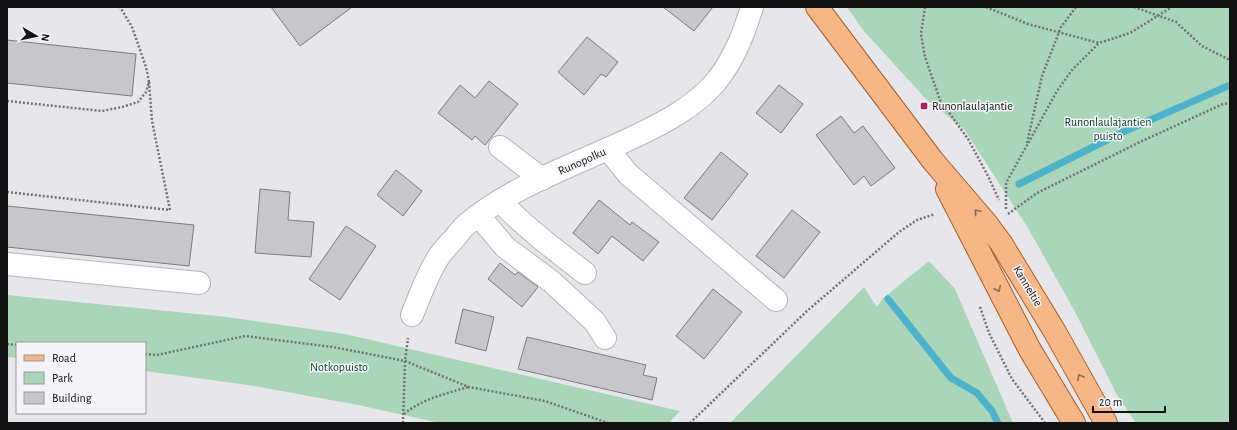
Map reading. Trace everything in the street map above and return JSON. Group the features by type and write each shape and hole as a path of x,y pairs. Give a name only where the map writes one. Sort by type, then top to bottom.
{"main road":[{"name":"Kanneltie","path":"817,7 933,161 988,224 1055,332 1106,423"},
{"name":"Kanneltie","path":"933,161 1030,350 1074,423"}],"street":[{"name":"Runopolku","path":"412,316 423,288 440,255 465,225 500,201 542,179 666,121 701,98 728,65 739,42 752,7"},
{"path":"500,147 542,179"},
{"path":"608,149 628,174 776,300"},
{"path":"500,201 540,239 585,273"},
{"path":"479,216 505,247 552,282 595,322 605,338"},
{"path":"7,264 199,283"}],"path":[{"path":"7,192 170,210 152,120 149,82 146,67 132,28 120,7"},
{"path":"925,7 921,34 925,57 940,100 968,139 1000,202"},
{"path":"986,7 1028,24 1099,43"},
{"path":"1027,147 1042,76 1061,27 1076,7"},
{"path":"1134,7 1176,22 1202,46 1230,60"},
{"path":"1006,216 1006,183 1057,91 1072,70 1099,43 1130,33 1172,7"},
{"path":"7,100 102,111 138,102 146,92 149,82"},
{"path":"1006,216 1037,193 1148,138 1223,104 1230,103"},
{"path":"1003,209 1006,216"},
{"path":"690,423 807,311 899,232 917,220 938,213"},
{"path":"979,305 989,333 1012,379 1045,423"},
{"path":"403,423 405,361 412,316"},
{"path":"146,354 157,355 245,336 333,347 405,361 469,387 545,401 608,423"},
{"path":"403,415 413,406 432,397 469,387"}],"green space":[{"name":"Runonlaulajantien puisto","path":"847,7 1230,7 1230,423 1136,423 1117,395 1074,310 1028,228 964,129 925,98 863,30"},
{"path":"929,261 955,289 1013,423 730,423 864,287 877,307 883,298"},
{"name":"Notkopuisto","path":"7,295 227,317 345,334 680,411 669,423 440,423 358,405 248,385 146,371 146,342 16,342 16,358 7,357"}],"building":[{"path":"271,7 352,7 300,46"},
{"path":"663,7 713,7 694,31"},
{"path":"587,37 618,62 606,77 601,74 584,95 558,72"},
{"path":"7,40 136,54 132,96 7,83"},
{"path":"489,81 518,104 485,145 475,136 472,140 438,113 460,85 475,98"},
{"path":"779,85 803,104 781,133 756,113"},
{"path":"841,116 854,133 863,126 895,168 871,186 864,176 854,185 816,135"},
{"path":"721,152 748,174 712,220 684,198"},
{"path":"396,170 422,191 403,216 377,195"},
{"path":"260,189 290,192 288,220 314,222 311,257 255,253"},
{"path":"599,200 630,225 632,222 659,242 643,261 612,236 598,254 573,233"},
{"path":"7,206 194,225 189,266 7,247"},
{"path":"792,210 820,232 784,278 756,256"},
{"path":"346,226 376,246 340,300 309,279"},
{"path":"500,263 515,275 518,272 538,287 522,307 488,279"},
{"path":"713,289 742,312 704,359 676,336"},
{"path":"463,309 494,317 486,351 455,343"},
{"path":"527,337 646,365 643,375 657,378 652,400 518,369"}],"waterway":[{"path":"1019,184 1123,132 1230,85"},
{"path":"888,299 951,378 977,393 992,411 998,423"}],"place":[{"name":"Runonlaulajantie","path":"924,106"}]}
